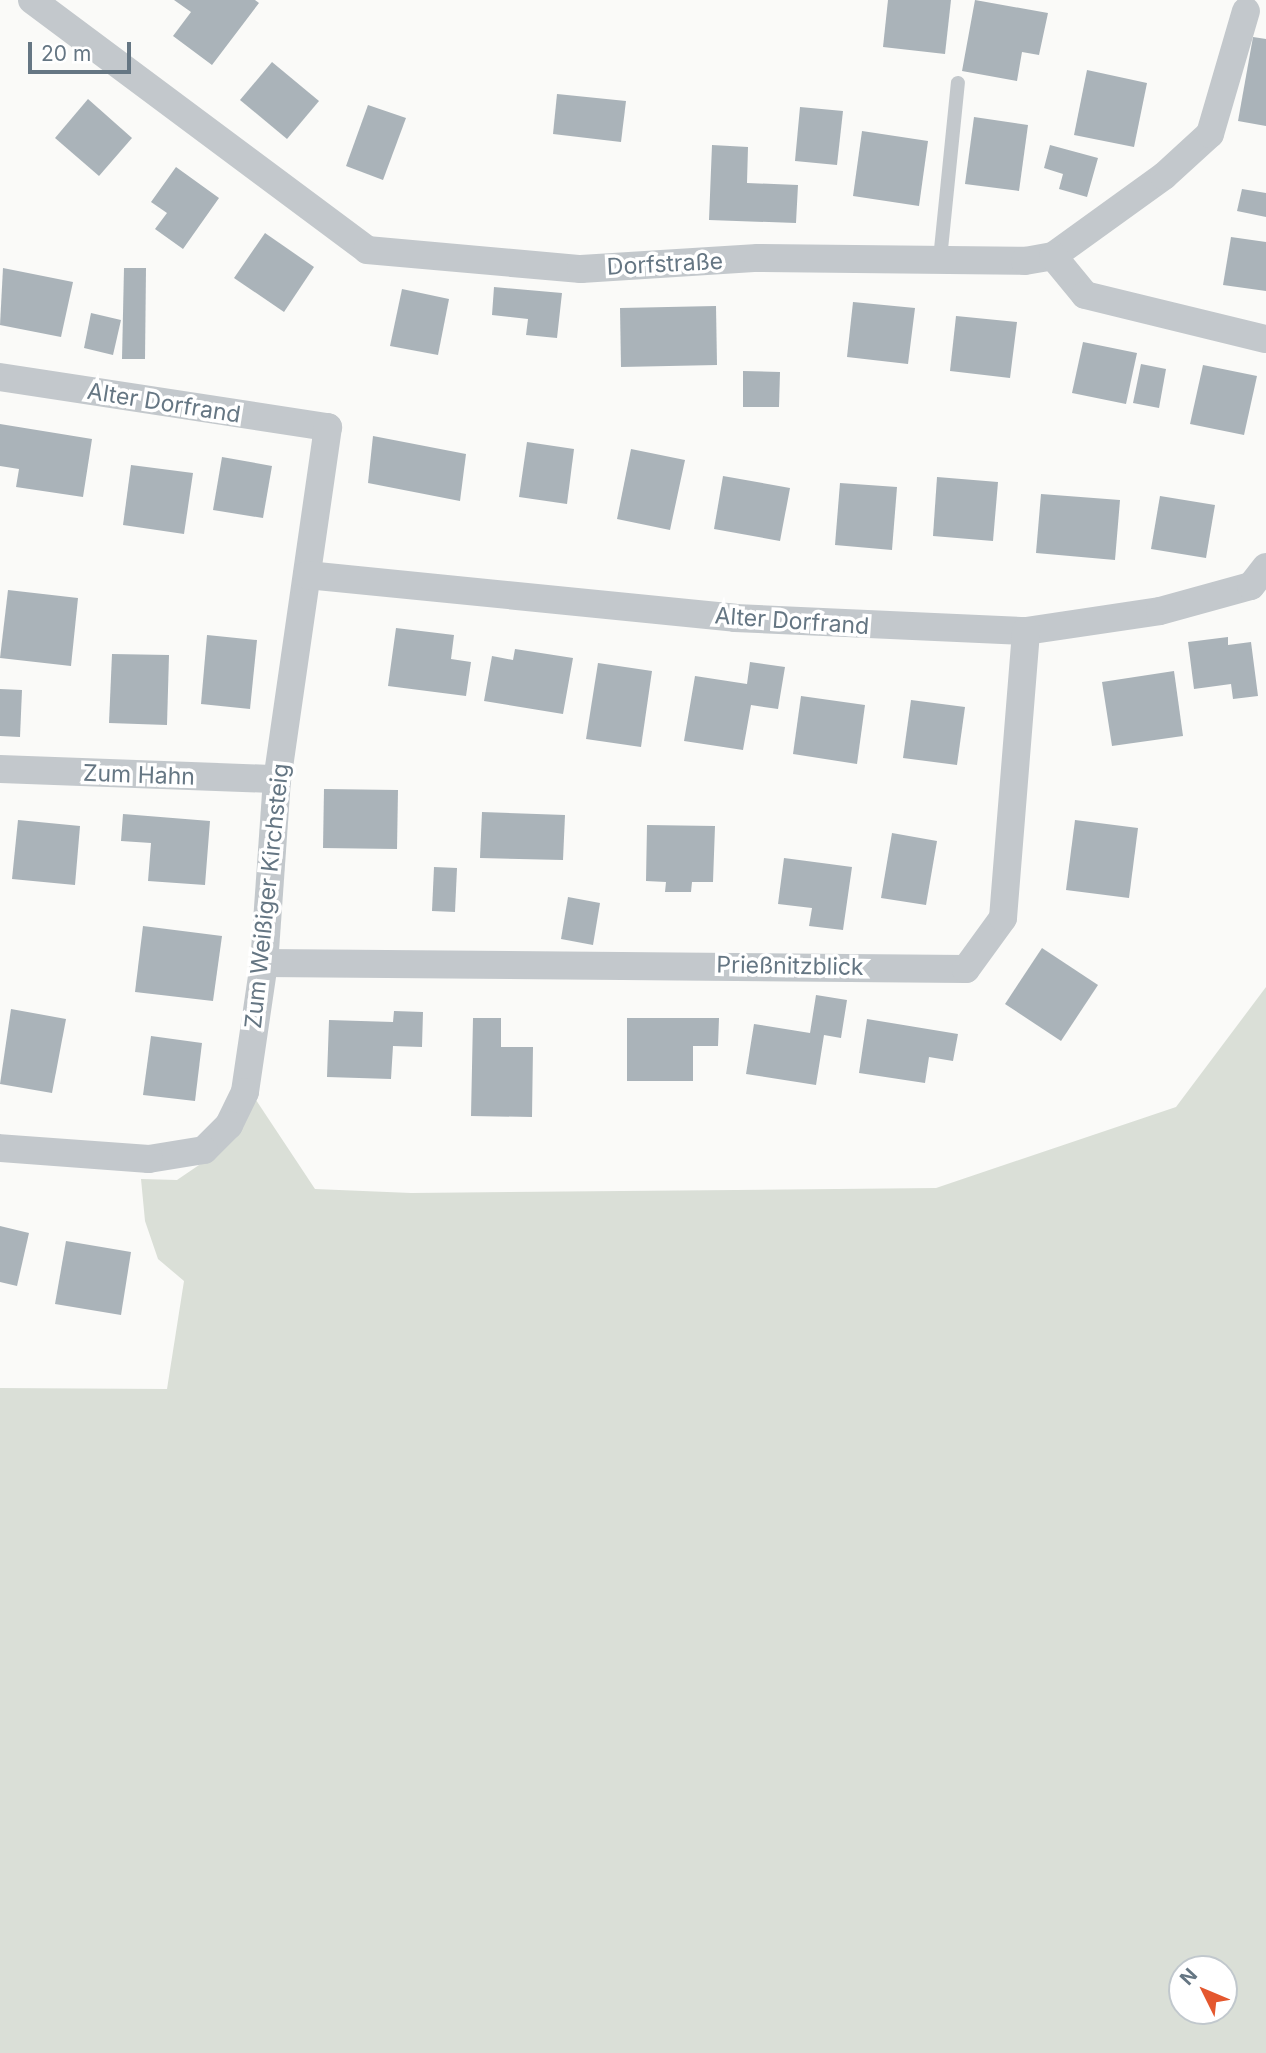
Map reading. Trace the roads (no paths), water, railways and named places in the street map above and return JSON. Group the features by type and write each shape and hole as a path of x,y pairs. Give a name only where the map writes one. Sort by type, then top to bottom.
{"street":[{"name":"Dorfstraße","path":"32,0 367,250 582,269 758,258 1025,261 1053,256 1164,176 1210,134 1246,11"},
{"path":"1053,256 1085,295 1266,339"},
{"name":"Alter Dorfrand","path":"0,377 328,427"},
{"name":"Zum Weißiger Kirchsteig","path":"0,1148 149,1159 204,1150 229,1125 245,1092 264,963 277,779 328,427"},
{"name":"Alter Dorfrand","path":"307,575 735,618 1026,631 1160,611 1251,586 1266,567"},
{"name":"Prießnitzblick","path":"264,963 966,969 1003,918 1026,631"},
{"name":"Zum Hahn","path":"0,769 277,779"}],"lane":[{"path":"940,258 958,83"}]}
